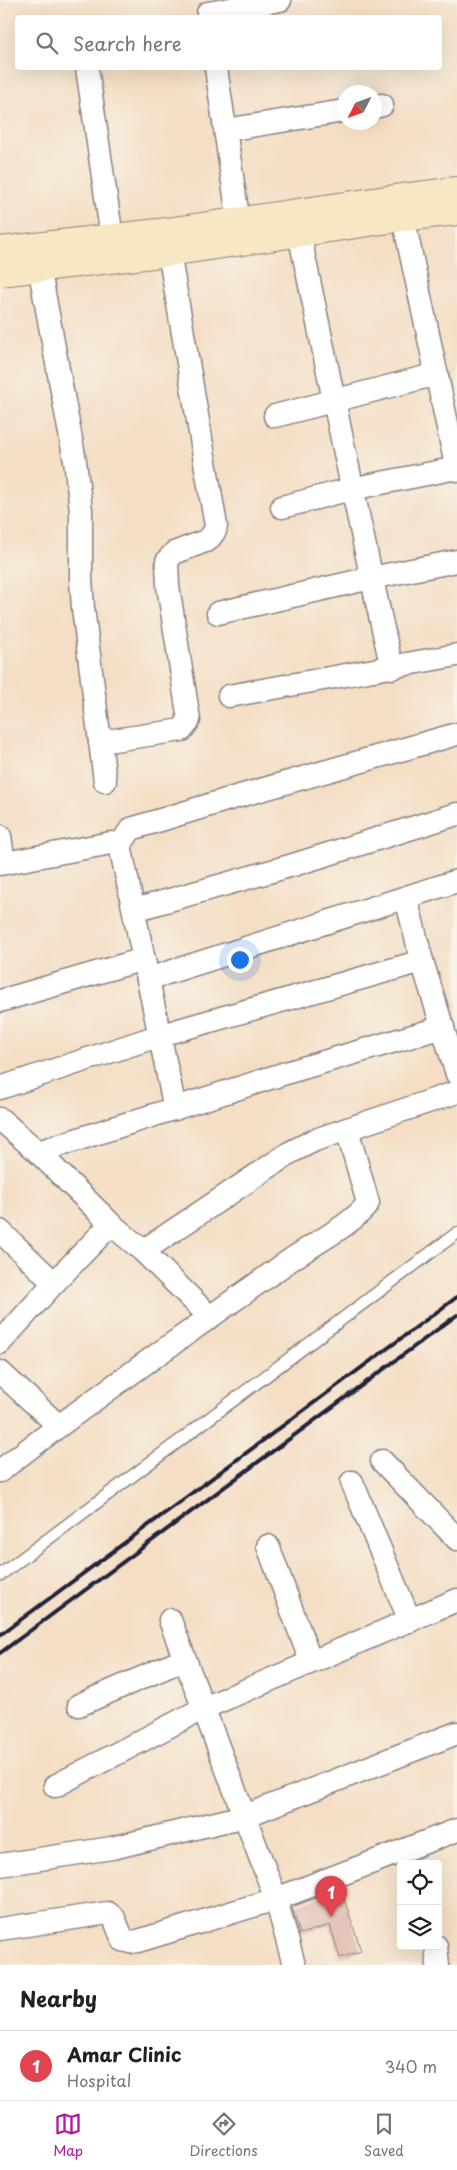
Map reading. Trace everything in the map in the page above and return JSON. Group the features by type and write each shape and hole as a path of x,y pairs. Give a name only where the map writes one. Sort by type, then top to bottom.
{"main road":[{"path":"0,272 169,252 240,232 457,191"},
{"path":"0,251 112,238 240,232 299,233 403,217 457,211"}],"street":[{"path":"207,10 280,0"},
{"path":"86,70 112,238"},
{"path":"216,70 240,232"},
{"path":"226,130 337,112"},
{"path":"282,507 351,489 457,469 403,217"},
{"path":"299,233 335,401 351,489 392,668"},
{"path":"100,742 182,730 189,720 168,586 167,561 174,553 208,540 216,531 169,252"},
{"path":"39,266 75,461 81,510 83,608 105,781"},
{"path":"275,416 437,374"},
{"path":"218,613 371,578 457,562"},
{"path":"229,696 457,655"},
{"path":"175,1109 120,845 124,837 131,829 457,734"},
{"path":"134,910 293,865 457,814"},
{"path":"0,836 2,864 111,843 120,845"},
{"path":"0,1001 146,969 406,898 457,881"},
{"path":"406,898 422,961 457,1074"},
{"path":"0,1088 161,1035 422,961"},
{"path":"38,1152 289,1072 443,1027"},
{"path":"143,1250 278,1159 315,1140 457,1092"},
{"path":"0,1119 38,1152 112,1224 143,1250 210,1317"},
{"path":"0,1472 59,1426 210,1317 359,1214 368,1203 347,1129"},
{"path":"0,1343 112,1224"},
{"path":"0,1231 54,1284"},
{"path":"0,1372 59,1426"},
{"path":"382,1461 457,1539"},
{"path":"352,1482 410,1621"},
{"path":"268,1546 311,1662"},
{"path":"55,1786 204,1708 457,1600"},
{"path":"170,1620 276,1899 294,1965"},
{"path":"79,1704 185,1659"},
{"path":"0,1865 112,1848 245,1816 457,1733"},
{"path":"0,1929 108,1914 114,1918 123,1940 131,1942 276,1899 457,1830"},
{"path":"436,1950 438,1965"}],"lane":[{"path":"0,1575 457,1233"}],"building":[{"path":"341,1889 361,1951 340,1958 330,1925 300,1934 292,1907"}],"railway":[{"path":"0,1635 457,1297"},
{"path":"0,1653 457,1315"}],"place":[{"name":"Amar Clinic","path":"331,1917"}]}
